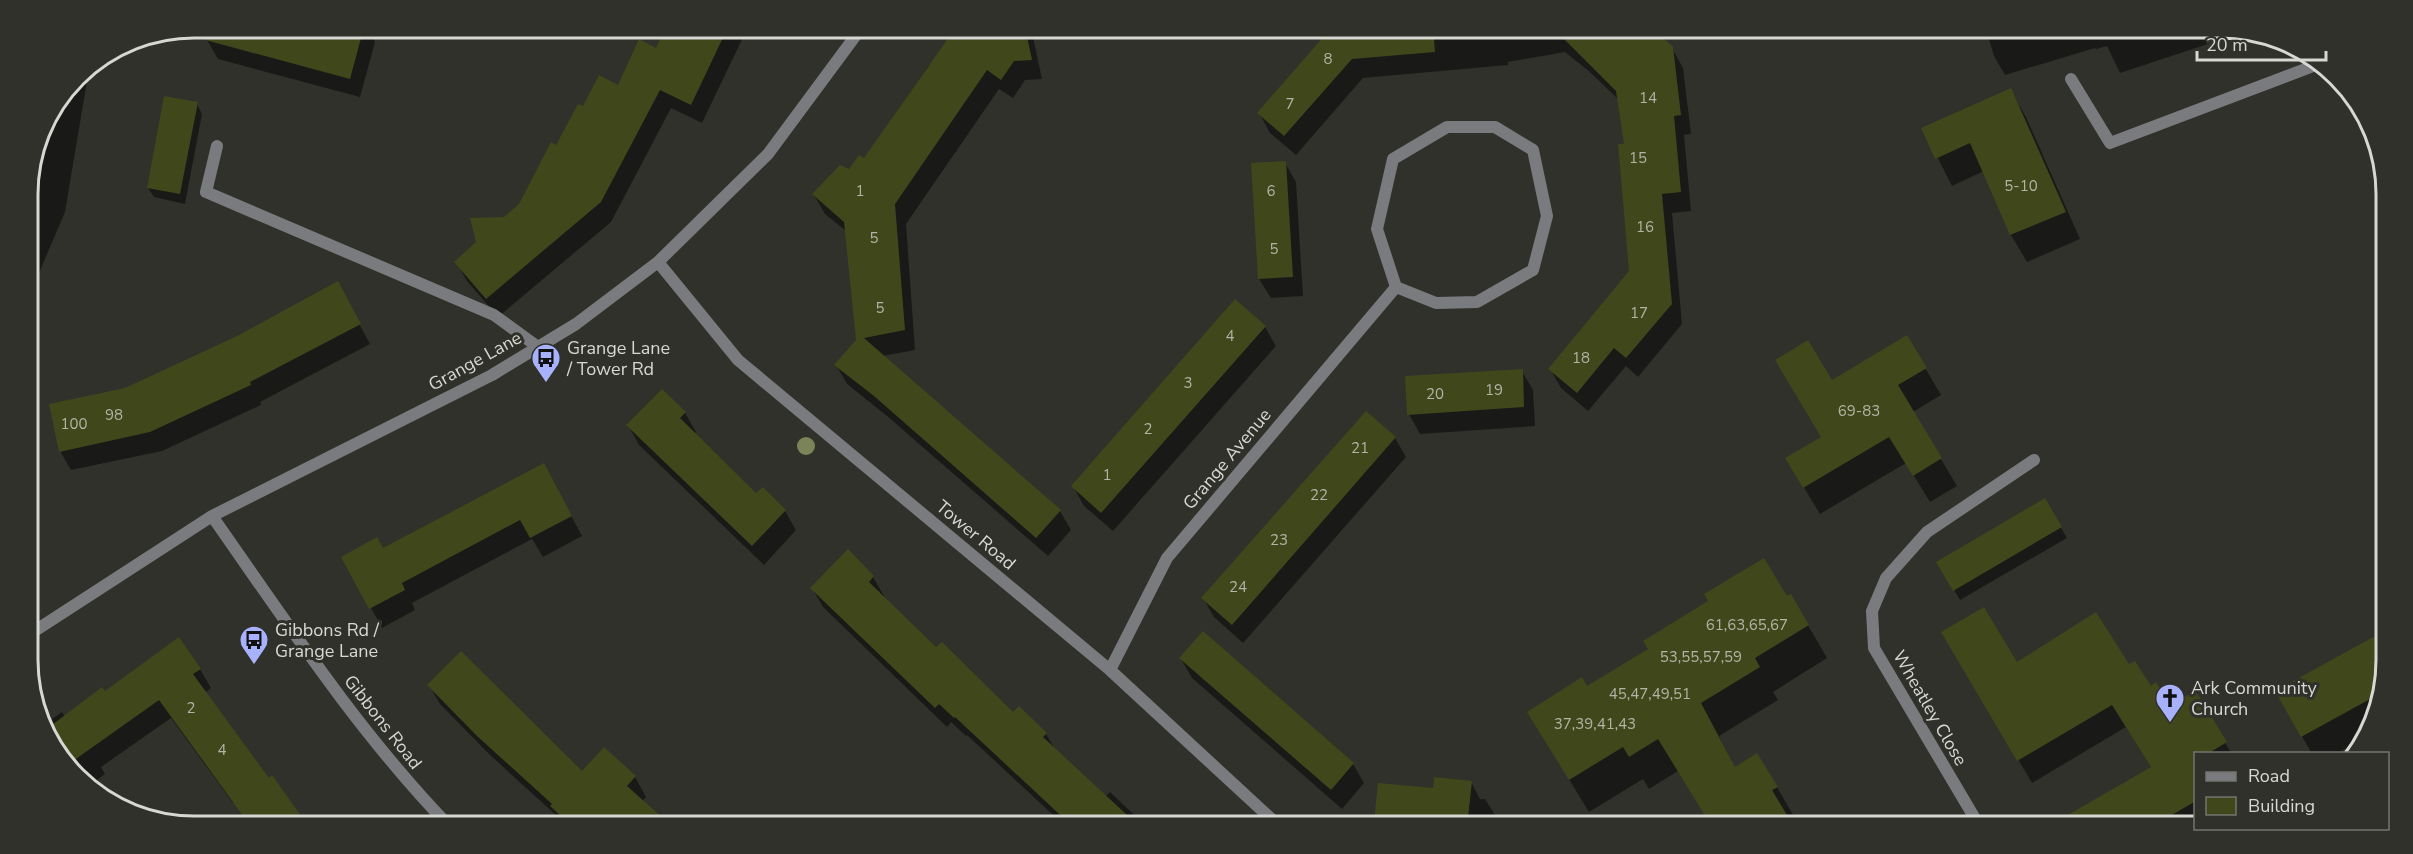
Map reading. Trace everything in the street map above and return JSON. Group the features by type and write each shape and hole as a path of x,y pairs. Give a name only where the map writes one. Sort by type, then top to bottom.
{"street":[{"name":"Grange Lane","path":"38,629 212,516 492,375 576,324 658,262 768,154 855,37"},
{"path":"2072,79 2110,144 2310,67"},
{"path":"1447,127 1495,127 1533,150 1547,216 1533,270 1477,302 1436,303 1396,287 1377,229 1393,159 1447,127"},
{"path":"217,146 206,192 495,315 538,347"},
{"name":"Tower Road","path":"658,262 738,360 1110,670 1268,816"},
{"name":"Grange Avenue","path":"1110,670 1167,558 1396,287"},
{"name":"Wheatley Close","path":"1973,816 1874,648 1872,610 1886,579 1927,532 2034,460"},
{"name":"Gibbons Road","path":"212,516 326,678 407,782 439,816"}],"building":[{"path":"198,37 361,37 350,79"},
{"path":"661,37 723,37 691,105 660,90 601,202 486,299 454,262 476,242 470,218 504,217 519,204 551,142 556,145 578,104 583,106 599,75 618,85 639,39 656,48"},
{"path":"949,37 1027,37 1032,60 1014,61 1001,80 987,70 895,204 905,330 864,338 1061,510 1036,538 874,396 834,365 856,340 844,222 812,194 840,165 849,169 859,155 864,158"},
{"path":"1323,37 1434,37 1435,52 1352,59 1284,136 1257,113"},
{"path":"1562,37 1662,37 1673,47 1681,115 1674,116 1681,192 1662,194 1672,304 1626,358 1614,348 1577,393 1548,369 1629,271 1618,144 1624,144 1616,91"},
{"path":"2011,88 2066,212 2010,235 1970,143 1935,159 1921,128"},
{"path":"164,96 198,102 180,194 147,188"},
{"path":"1286,161 1293,277 1258,279 1251,163"},
{"path":"338,281 361,324 250,382 251,385 150,432 59,452 49,404 125,388 237,336"},
{"path":"1235,299 1266,326 1101,513 1071,486"},
{"path":"1907,335 1927,368 1898,385 1942,458 1913,476 1889,437 1803,488 1785,458 1821,437 1775,360 1808,340 1832,380"},
{"path":"1523,369 1524,407 1407,415 1405,376"},
{"path":"662,389 686,412 680,418 756,493 763,487 786,510 752,546 626,425"},
{"path":"1366,411 1396,437 1232,625 1201,598"},
{"path":"544,463 572,516 530,538 520,520 402,583 405,590 369,609 341,557 377,537 383,548"},
{"path":"2045,498 2062,527 1953,591 1936,562"},
{"path":"848,549 874,576 869,582 936,647 942,642 1013,712 1019,706 1047,733 1043,737 1128,816 1061,816 955,717 939,704 935,708 810,588"},
{"path":"1764,558 1787,596 1791,594 1809,625 1755,658 1760,667 1701,703 1735,767 1757,753 1778,787 1772,790 1787,816 1705,816 1658,739 1629,757 1623,747 1569,780 1527,712 1582,677 1587,686 1648,649 1643,641 1708,601 1704,594"},
{"path":"1984,607 2017,662 2096,612 2129,664 2135,661 2151,686 2156,682 2171,706 2195,690 2227,742 2211,752 2194,752 2194,802 2170,816 2066,816 2151,767 2112,705 2017,761 1941,632"},
{"path":"1203,631 1354,763 1331,790 1179,658"},
{"path":"2376,635 2376,661 2371,699 2301,737 2275,691"},
{"path":"179,637 201,669 193,674 269,778 272,775 301,816 243,816 159,700 74,760 52,725 102,687 105,691"},
{"path":"461,651 582,771 604,747 636,776 627,786 661,816 561,816 550,806 552,804 477,736 427,685"},
{"path":"1434,777 1472,781 1468,816 1375,816 1378,783 1433,788"}],"place":[{"name":"Grange Lane / Tower Rd","path":"546,384"},
{"name":"Gibbons Rd / Grange Lane","path":"254,666"},
{"name":"Ark Community Church","path":"2170,724"}]}
